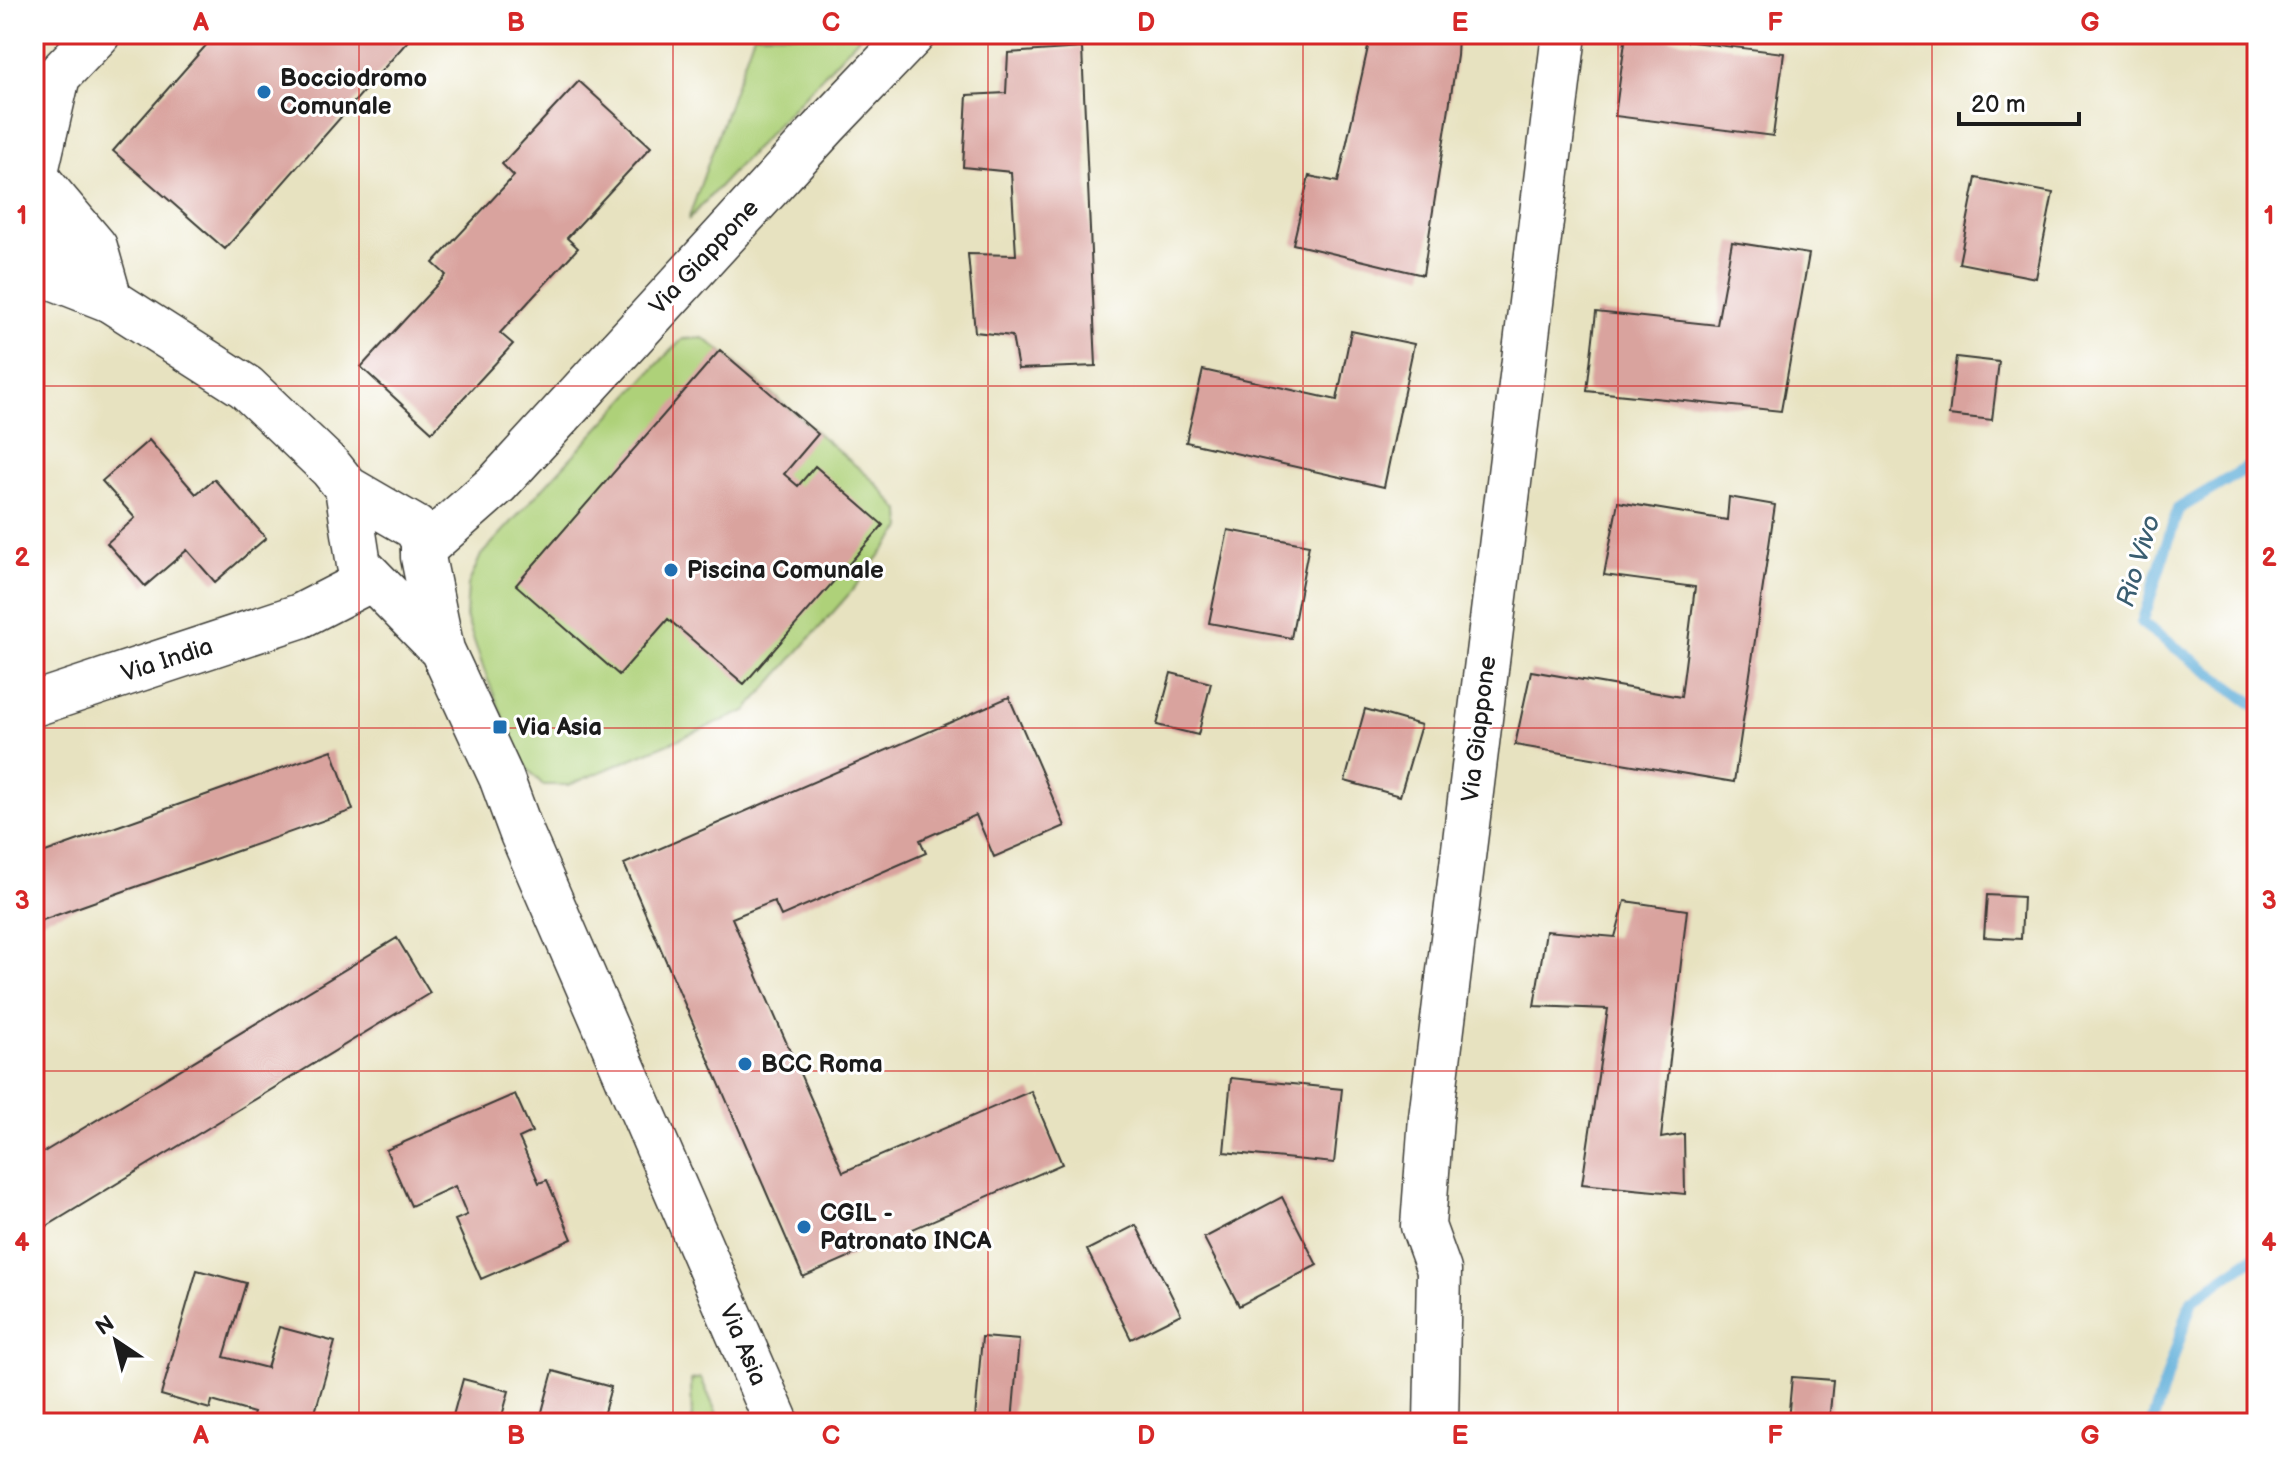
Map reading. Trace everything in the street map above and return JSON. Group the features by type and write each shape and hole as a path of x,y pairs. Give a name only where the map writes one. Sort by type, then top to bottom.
{"street":[{"path":"98,34 46,84 35,176 95,247 110,300"},
{"name":"Via Giappone","path":"415,537 498,483 913,34"},
{"name":"Via Giappone","path":"1436,1423 1439,1270 1423,1226 1431,1118 1564,34"},
{"path":"34,222 110,300"},
{"path":"34,270 110,300 246,387 331,468 347,488 415,537"},
{"path":"347,488 365,568 392,584 406,580 417,570 415,537"},
{"path":"365,568 359,536 370,522 386,516 415,537"},
{"name":"Via Asia","path":"415,537 442,650 501,777 522,834 777,1423"},
{"name":"Via Asia","path":"365,568 442,650"},
{"name":"Via India","path":"34,704 300,616 365,568"}],"green space":[{"path":"754,34 862,34 688,220"},
{"name":"Piscina Comunale","path":"703,338 875,482 901,512 902,528 850,593 746,711 569,785 543,785 521,762 484,670 466,617 468,585 481,555 669,352 683,339"},
{"path":"701,1378 721,1423 692,1423 691,1380"}],"building":[{"name":"Bocciodromo Comunale","path":"216,34 414,34 225,249 113,151"},
{"path":"1371,34 1458,34 1423,275 1293,244 1309,176 1338,182"},
{"path":"1626,34 1784,53 1773,136 1615,116"},
{"path":"1082,48 1096,366 1018,369 1012,336 975,332 968,254 1016,255 1011,172 963,167 967,95 1006,93 1008,53"},
{"path":"579,81 651,147 567,238 578,248 500,333 513,344 432,432 361,367 446,275 433,263 514,176 502,164"},
{"path":"1976,178 2053,193 2036,278 1959,263"},
{"path":"1732,242 1809,254 1781,411 1587,391 1596,312 1717,325"},
{"path":"1351,331 1414,344 1384,487 1186,442 1203,370 1337,400"},
{"path":"720,350 818,434 784,474 798,486 815,466 883,525 744,684 668,619 619,675 516,585"},
{"path":"1956,357 1999,362 1992,420 1949,415"},
{"path":"149,440 196,494 214,479 266,538 215,582 187,550 145,586 107,543 135,518 102,481"},
{"path":"1729,497 1775,505 1734,782 1515,745 1531,671 1681,697 1695,587 1604,575 1618,502 1727,520"},
{"path":"1228,530 1309,545 1291,638 1209,623"},
{"path":"1171,673 1211,683 1198,735 1157,725"},
{"path":"1009,697 1065,826 994,857 976,815 920,840 926,853 781,916 774,901 732,918 843,1172 1031,1091 1062,1164 803,1277 624,864"},
{"path":"1365,709 1421,725 1400,796 1345,781"},
{"path":"332,750 353,810 34,923 34,856"},
{"path":"1987,895 2023,897 2021,939 1984,937"},
{"path":"1625,901 1687,910 1661,1138 1684,1134 1685,1194 1582,1184 1608,1009 1534,1006 1546,931 1615,937"},
{"path":"397,938 430,993 34,1234 34,1158"},
{"path":"1231,1078 1342,1089 1334,1163 1224,1152"},
{"path":"515,1094 532,1132 519,1138 539,1183 547,1180 572,1239 481,1279 455,1220 467,1215 455,1186 411,1206 386,1150"},
{"path":"1282,1197 1317,1265 1239,1306 1204,1238"},
{"path":"1136,1225 1181,1314 1131,1339 1087,1250"},
{"path":"197,1270 246,1283 224,1357 267,1368 279,1327 335,1342 312,1423 267,1423 252,1419 254,1413 212,1401 210,1409 161,1395"},
{"path":"982,1337 1019,1340 1012,1422 975,1419"},
{"path":"553,1371 611,1387 601,1423 539,1423"},
{"path":"1792,1377 1833,1380 1829,1423 1788,1421"},
{"path":"463,1379 509,1391 500,1423 451,1423"}],"waterway":[{"name":"Rio Vivo","path":"2257,462 2178,509 2142,623 2257,707"},
{"name":"Rio Vivo","path":"2152,1423 2192,1300 2257,1255"}],"place":[{"name":"Bocciodromo Comunale","path":"264,92"},
{"name":"Piscina Comunale","path":"671,570"},
{"name":"Via Asia","path":"500,727"},
{"name":"BCC Roma","path":"745,1064"},
{"name":"CGIL - Patronato INCA","path":"804,1227"}]}
